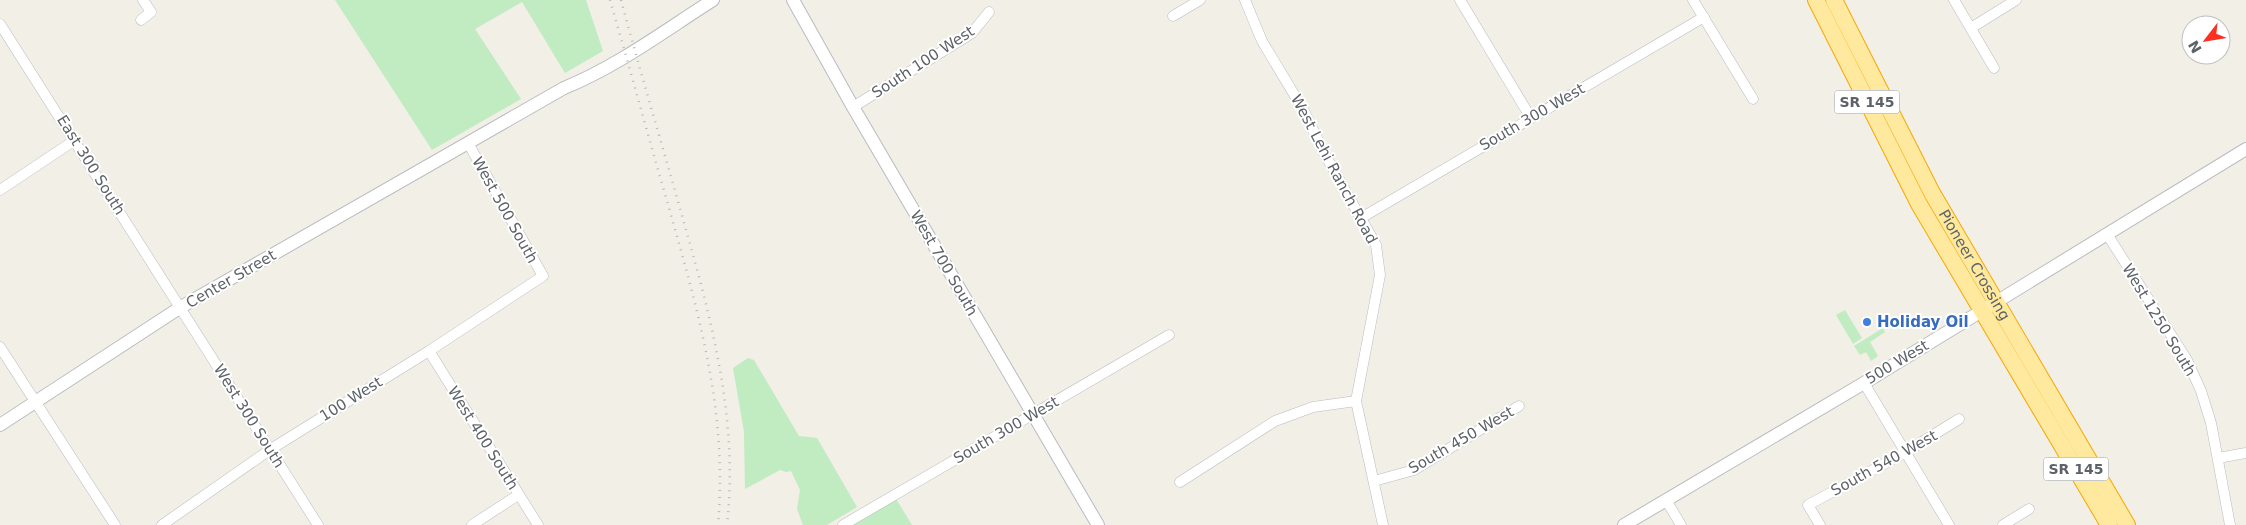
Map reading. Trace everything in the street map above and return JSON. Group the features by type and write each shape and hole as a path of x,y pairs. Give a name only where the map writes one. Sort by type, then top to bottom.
{"highway":[{"name":"Pioneer Crossing","path":"1816,0 1896,160 2127,525"},
{"name":"Pioneer Crossing","path":"1834,0 1988,306 2109,525"}],"street":[{"path":"141,20 151,12 144,0"},
{"name":"Center Street","path":"0,425 181,307 349,213 564,88 582,75 660,29 678,22 713,0"},
{"name":"West 700 South","path":"793,0 853,107 1098,525"},
{"path":"1173,16 1200,0"},
{"name":"West Lehi Ranch Road","path":"1245,0 1262,41 1304,111 1324,153 1376,245 1380,276 1356,401 1383,525"},
{"path":"1460,0 1531,118"},
{"path":"1693,0 1753,99"},
{"path":"1954,0 1994,68"},
{"path":"1971,28 2016,0"},
{"name":"South 100 West","path":"853,107 972,33 989,12"},
{"name":"South 300 West","path":"1361,218 1704,17"},
{"name":"East 300 South","path":"0,24 181,307"},
{"path":"0,190 75,140"},
{"name":"West 500 South","path":"468,143 543,276"},
{"name":"500 West","path":"1624,525 1864,383 2246,149"},
{"name":"West 1250 South","path":"2107,234 2187,360 2201,390 2211,423 2230,525"},
{"name":"100 West","path":"162,525 271,449 429,351 543,276"},
{"name":"West 300 South","path":"181,307 318,525"},
{"name":"South 300 West","path":"843,525 1169,335"},
{"path":"0,347 115,525"},
{"name":"West 400 South","path":"429,351 538,525"},
{"path":"1864,383 1949,525"},
{"path":"1180,482 1275,421 1313,408 1356,401"},
{"name":"South 450 West","path":"1374,481 1414,470 1519,406"},
{"name":"South 540 West","path":"1820,525 1808,505 1906,452 1959,420"},
{"path":"2218,458 2246,453"},
{"path":"472,525 518,495"},
{"path":"1666,500 1681,525"},
{"path":"2003,525 2029,509"}],"green space":[{"path":"335,0 586,0 603,51 565,73 522,2 475,29 521,99 432,150"},
{"path":"1845,310 1862,338 1853,344 1836,315"},
{"path":"1883,328 1885,332 1870,342 1878,356 1871,361 1866,352 1860,355 1854,346"},
{"path":"748,358 754,360 799,436 817,438 857,507 827,525 803,525 797,509 800,490 791,471 780,470 745,489 744,432 733,368"},
{"path":"896,499 912,525 851,525"}],"railway":[{"path":"610,0 691,287 700,326 715,404 719,444 718,525"},
{"path":"621,0 692,250 719,366 729,445 730,485 727,525"}],"place":[{"name":"Holiday Oil","path":"1867,322"}]}
